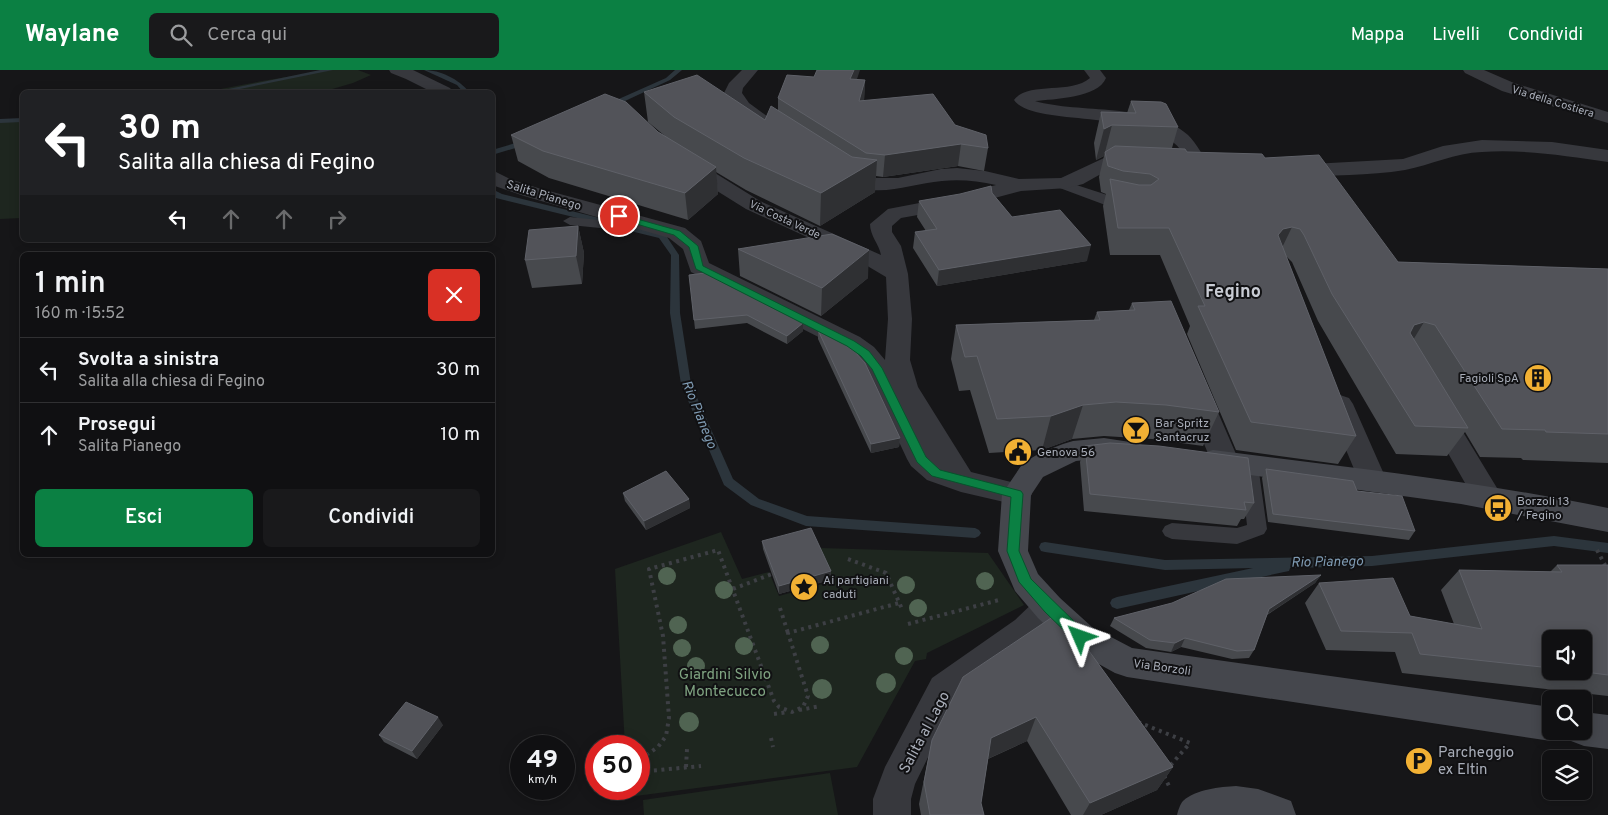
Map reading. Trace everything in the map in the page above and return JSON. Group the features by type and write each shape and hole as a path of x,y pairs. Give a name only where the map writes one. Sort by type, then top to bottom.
{"main road":[{"name":"Via Borzoli","path":"1152,451 1104,448 1074,451 1050,460 1033,470 1017,494 1013,551 1026,582 1049,608 1080,637 1127,662 1542,723"},
{"path":"1188,456 1487,496 1536,504 1608,520"},
{"path":"1592,730 1608,732"},
{"path":"1184,803 1204,810 1240,805 1277,815"}],"street":[{"path":"397,70 412,75 440,90"},
{"path":"750,70 745,78 732,89 734,97 748,110 787,138"},
{"path":"828,164 859,183 876,186 958,174 1020,185 1061,184 1076,180 1104,164 1190,167 1190,150 1181,139 1161,127 1139,120 1040,108 1023,100 1029,96 1092,86 1098,81 1098,78 1092,70"},
{"name":"Via della Costiera","path":"1471,70 1508,87 1608,118"},
{"path":"1272,171 1380,167 1405,164 1456,149 1482,146 1552,148 1608,156"},
{"name":"Via Costa Verde","path":"669,153 712,178 753,206 867,256 897,274"},
{"name":"Salita Pianego","path":"495,178 503,183 531,192 677,233 693,246 699,267 851,343 865,353 877,368 921,459 937,473 961,481 1017,494"},
{"path":"961,481 905,387 898,360 900,318 897,274 890,246 881,232 881,224 886,219 900,212 957,202 1020,185"},
{"path":"1189,373 1237,463"},
{"path":"1330,381 1373,481"},
{"path":"1427,394 1487,496"},
{"name":"Salita al Lago","path":"892,815 892,799 898,780 944,689 1027,630 1049,608"}],"lane":[{"path":"1061,184 1113,203 1142,206"},
{"path":"570,221 600,224 619,216"},
{"path":"1172,530 1237,536 1257,529 1237,463"}],"path":[{"path":"650,753 658,748 666,736 669,718 663,636 649,569 711,554 718,550 774,701 779,708 792,712 803,707 808,696 780,608"},
{"path":"848,559 886,573 902,609"},
{"path":"733,589 772,574"},
{"path":"908,624 1001,600"},
{"path":"788,633 899,603"},
{"path":"774,714 822,706"},
{"path":"1128,719 1190,742 1163,774 1184,803"},
{"path":"771,738 773,747"},
{"path":"686,767 687,748"},
{"path":"650,771 701,766"}],"green space":[{"path":"330,70 358,70 371,75 329,90 215,90"},
{"path":"0,120 20,120 20,218 0,219"},
{"name":"Giardini Silvio Montecucco","path":"721,532 742,579 769,572 779,596 833,581 820,548 988,553 1024,605 927,653 926,659 915,661 857,767 650,794 650,735 624,735 615,569"},
{"path":"830,773 838,815 644,815 643,800"}],"building":[{"path":"817,70 854,70 850,79 865,80 859,101 933,94 955,125 986,135 988,148 961,144 885,155 866,153 778,98 787,75 814,77"},
{"path":"697,75 765,120 771,106 852,157 877,160 821,193 744,158 674,117 644,92"},
{"path":"605,94 626,102 658,132 716,167 685,193 543,151 511,135"},
{"path":"1131,101 1161,102 1166,104 1178,127 1112,125 1104,129 1101,112 1136,113"},
{"path":"1115,146 1185,149 1187,152 1262,154 1265,158 1319,155 1398,262 1608,269 1608,434 1502,429 1435,325 1424,322 1414,325 1410,333 1468,428 1415,426 1332,294 1304,235 1300,229 1292,227 1283,229 1278,235 1356,436 1251,422 1198,306 1205,306 1169,228 1118,228 1110,179 1139,185 1151,185 1159,179 1150,174 1123,171 1108,166 1105,152"},
{"path":"991,186 992,193 1012,217 1060,210 1091,245 939,270 915,232 937,229 919,201 960,194"},
{"path":"578,226 576,256 525,260 529,230"},
{"path":"832,234 869,250 822,288 738,249"},
{"path":"705,273 803,323 787,336 747,315 694,320 689,275"},
{"path":"1171,301 1219,412 1166,405 1116,402 1083,405 1051,416 997,419 977,356 965,357 956,325 1100,320 1097,312 1135,310 1132,303"},
{"path":"818,330 841,342 855,352 865,363 900,438 871,444"},
{"path":"1110,443 1159,446 1248,458 1254,503 1244,502 1246,510 1090,494 1085,446"},
{"path":"1266,469 1353,481 1357,491 1402,496 1415,531 1273,514"},
{"path":"666,471 689,499 644,521 623,493"},
{"path":"811,528 831,571 779,586 762,541"},
{"path":"1557,565 1608,565 1608,675 1592,673 1592,630 1542,630 1542,667 1420,654 1412,633 1341,631 1319,583 1393,578 1410,616 1482,629 1459,570 1562,572"},
{"path":"1321,575 1269,609 1254,650 1237,651 1185,638 1175,643 1150,640 1114,618 1172,603 1226,579"},
{"path":"1063,615 1173,767 1090,803 1036,717 991,738 981,803 984,815 930,815 924,782 932,740 963,677 1051,618"},
{"path":"406,702 438,717 412,751 379,735"}],"waterway":[{"path":"227,90 330,70"},
{"name":"Rio Pianego","path":"427,70 459,84 464,90"},
{"path":"607,106 668,79 679,70"},
{"path":"0,121 20,120"},
{"path":"495,152 529,141"},
{"name":"Rio Pianego","path":"495,193 499,196 662,236 675,255 675,313 686,384 728,482 755,502 806,521 975,533"},
{"name":"Rio Pianego","path":"1045,547 1165,565 1372,561 1554,541 1608,548"},
{"path":"1117,603 1284,567"}],"place":[{"name":"Fagioli SpA","path":"1538,378"},
{"name":"Bar Spritz Santacruz","path":"1136,430"},
{"name":"Genova 56","path":"1018,452"},
{"name":"Borzoli 13 / Fegino","path":"1498,508"},
{"name":"Ai partigiani caduti","path":"804,587"},
{"name":"Parcheggio ex Eltin","path":"1419,761"}],"district":[{"name":"Fegino","path":"1233,291"}],"route":[{"path":"619,216 677,233 693,246 699,267 851,343 865,353 877,368 921,459 937,473 961,481 1017,494 1013,551 1026,582 1049,608 1080,637"}]}
